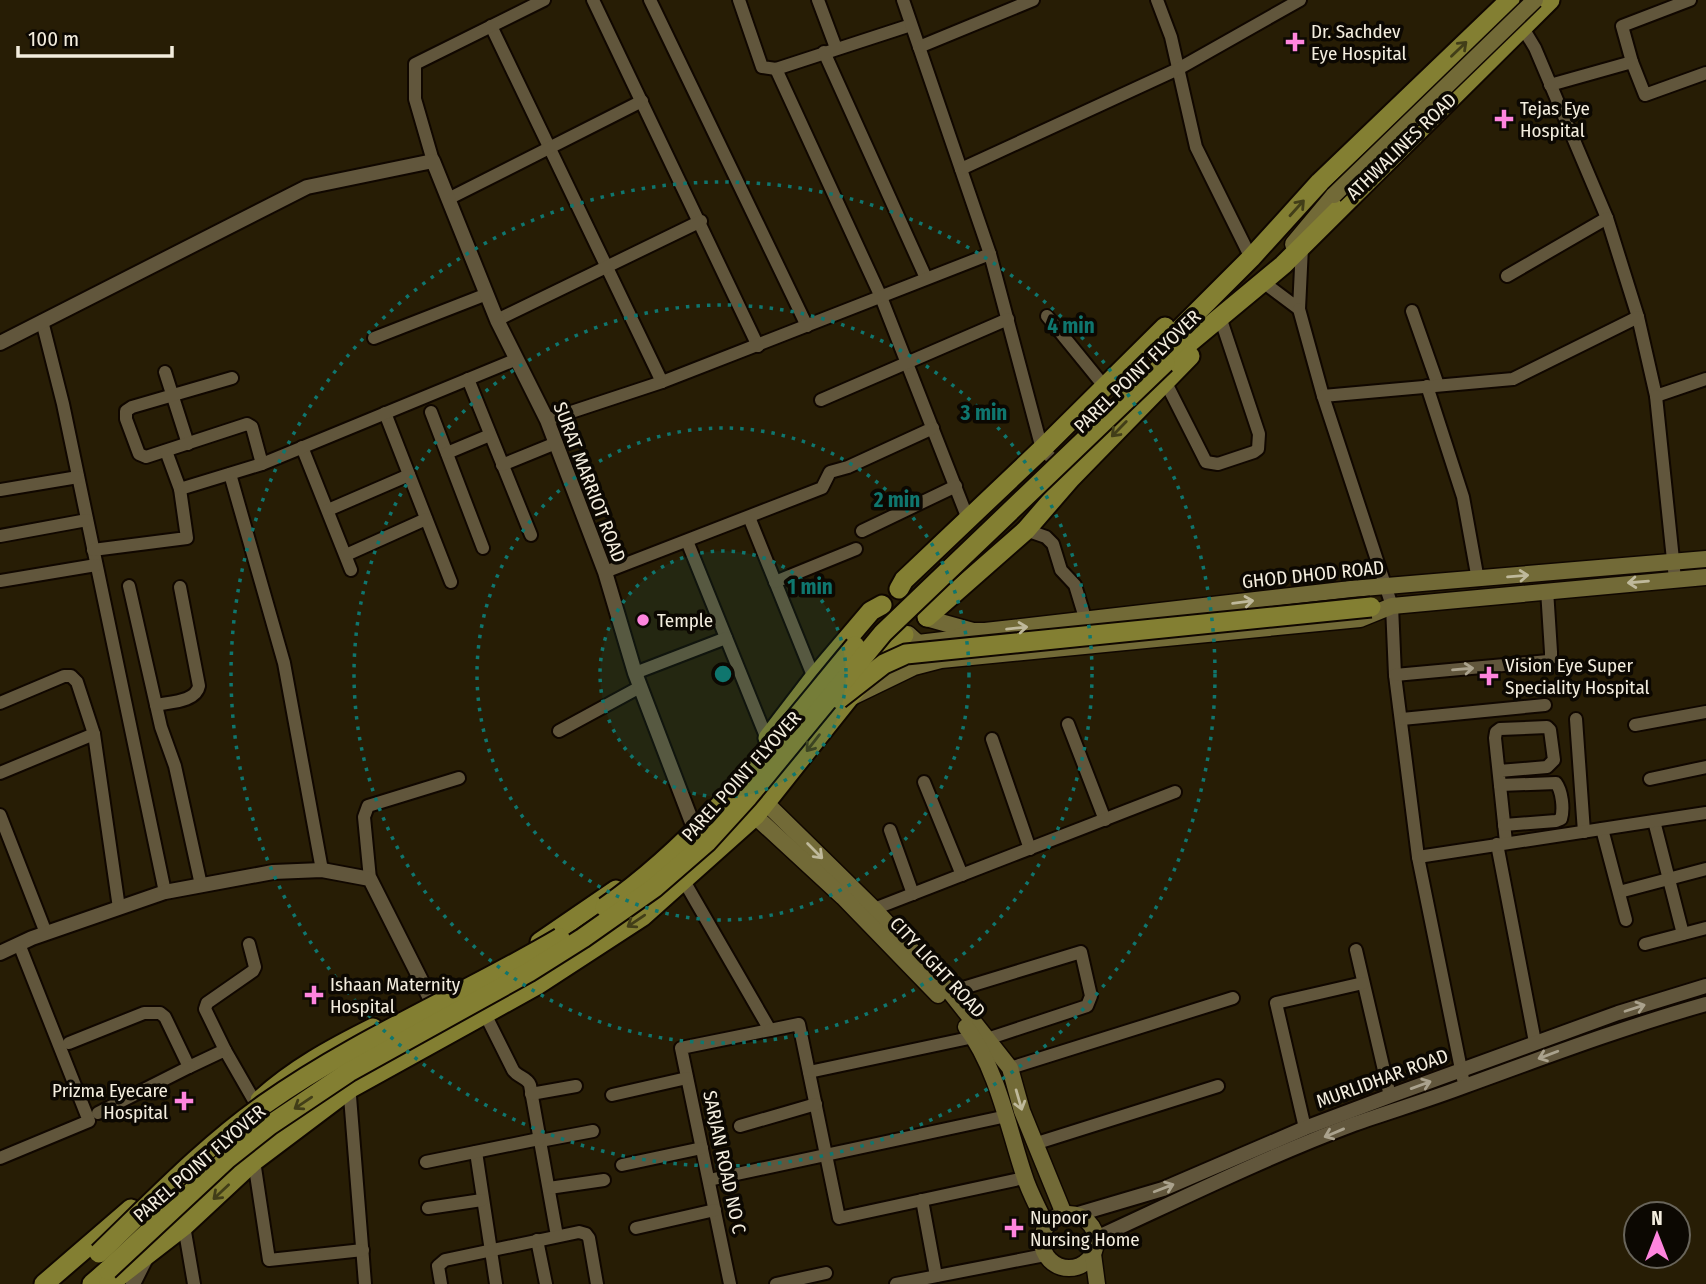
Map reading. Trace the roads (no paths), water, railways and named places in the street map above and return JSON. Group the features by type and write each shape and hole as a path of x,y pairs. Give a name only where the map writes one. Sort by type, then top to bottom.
{"main road":[{"path":"1279,268 1282,258 1334,195 1535,0"},
{"name":"ATHWALINES ROAD","path":"1257,287 1302,247 1550,0"},
{"name":"ATHWALINES ROAD","path":"1251,258 1320,183 1507,3"},
{"name":"PAREL POINT FLYOVER","path":"64,1284 105,1269 227,1159 271,1125 349,1072 540,965 654,888 707,842 748,797 883,633 1162,366 1220,290 1251,258"},
{"path":"105,1269 147,1255 184,1226 254,1161 351,1088 537,985 643,916 760,809 848,699 906,634 918,629 926,617 1027,530 1162,366 1222,323 1257,287"},
{"name":"PAREL POINT FLYOVER","path":"92,1284 213,1145 264,1104 342,1054 525,958 618,898 693,833 732,792 874,623 1162,366 1257,287"},
{"path":"899,589 904,580 1042,449 1159,332 1208,293 1220,290"},
{"name":"GHOD DHOD ROAD","path":"926,617 977,631 1086,621 1351,589 1674,571 1706,559"},
{"path":"811,721 884,664 906,654 1547,590 1674,571 1706,577"},
{"path":"926,617 927,609 920,595 914,590 899,589 886,596 882,605 881,618 884,624 918,643 951,639 977,631"},
{"path":"44,1284 96,1241 206,1140 256,1104 282,1080 330,1050 519,955 595,906 641,870 693,825 767,739 810,683 872,611 882,605"},
{"path":"810,683 848,699 903,671 941,660 1360,619 1383,607"},
{"path":"730,782 874,909 950,992 980,1039 1010,1068 1034,1144 1070,1214 1090,1223 1095,1246 1097,1284"},
{"name":"CITY LIGHT ROAD","path":"760,809 980,1039 1007,1116 1024,1178 1046,1225 1041,1240 1045,1255"},
{"path":"1046,1225 1051,1220 1070,1214"},
{"path":"1045,1255 1056,1266 1073,1276 1095,1246"}],"street":[{"path":"0,343 307,187 433,161 415,99 415,64 544,0"},
{"path":"593,0 701,221 758,346"},
{"path":"650,0 807,326"},
{"path":"739,0 762,67 776,69 911,25"},
{"path":"818,0 830,50 926,278"},
{"path":"903,0 990,254 1042,449 1071,478"},
{"path":"919,47 1033,0"},
{"path":"1157,0 1171,37 1196,147 1251,258"},
{"path":"961,169 1178,69 1299,0"},
{"path":"1690,0 1622,26 1632,62 1646,95 1706,73"},
{"path":"1507,3 1523,26 1607,218 1638,317 1657,396 1674,571"},
{"path":"491,26 662,382"},
{"path":"1550,85 1632,62"},
{"path":"776,69 881,297 968,519"},
{"path":"448,199 642,101"},
{"name":"SURAT MARRIOT ROAD","path":"433,161 498,320 547,420 605,572 638,680 693,825"},
{"path":"1507,276 1607,218"},
{"path":"498,320 701,221"},
{"path":"1302,247 1299,309 1323,396 1386,588 1383,607 1402,719 1418,857 1464,1087"},
{"path":"547,420 662,382 990,254"},
{"path":"1257,287 1299,309"},
{"path":"374,338 487,294"},
{"path":"1412,311 1463,497 1478,580"},
{"path":"1047,316 1104,386"},
{"path":"1323,396 1519,377 1638,317"},
{"path":"821,400 1008,319"},
{"path":"42,321 63,404 165,892"},
{"path":"1162,366 1206,462 1218,464 1258,449 1259,434 1222,323"},
{"path":"180,489 261,464 517,359"},
{"path":"165,372 188,444"},
{"path":"232,378 132,407 125,414 141,456 166,451 247,424 252,427 261,464"},
{"path":"468,379 531,535"},
{"path":"1657,396 1706,379"},
{"path":"431,412 483,548"},
{"path":"386,413 451,582"},
{"path":"605,572 822,488 830,472 848,467 933,428"},
{"path":"447,453 490,435"},
{"path":"502,466 556,443"},
{"path":"302,447 351,570"},
{"path":"93,550 187,538 180,489 166,451"},
{"path":"230,474 284,663 322,870"},
{"path":"328,510 410,475"},
{"path":"0,490 78,477"},
{"path":"863,531 956,486"},
{"path":"749,517 810,683"},
{"path":"346,555 426,519"},
{"path":"0,536 87,520"},
{"path":"1027,530 1046,537 1053,544 1063,574 1076,585 1086,621"},
{"path":"687,541 767,739"},
{"path":"775,582 856,549"},
{"path":"0,581 96,565"},
{"path":"129,586 163,734 175,766 201,886"},
{"path":"156,705 192,697 197,693 180,587"},
{"path":"1395,675 1548,661 1551,652 1547,590"},
{"path":"559,731 638,680 726,638"},
{"path":"0,703 64,676 71,676 77,682 94,734 119,908"},
{"path":"1402,719 1545,705"},
{"path":"1635,725 1706,712"},
{"path":"1576,719 1584,832"},
{"path":"1068,724 1105,820"},
{"path":"1500,778 1552,764 1554,760 1550,730 1547,727 1500,729 1496,732 1504,825 1502,843 1535,1042"},
{"path":"0,773 94,734"},
{"path":"992,740 1030,849"},
{"path":"1650,779 1706,767"},
{"path":"448,1034 370,879 364,817 368,806 458,778"},
{"path":"1500,778 1556,783 1563,814 1561,819 1556,821 1504,825"},
{"path":"924,782 962,875"},
{"path":"874,909 1175,792"},
{"path":"1418,857 1706,813"},
{"path":"0,815 46,933"},
{"path":"1654,821 1683,934"},
{"path":"1602,829 1626,920"},
{"path":"890,831 913,894"},
{"path":"1623,891 1706,869"},
{"path":"0,953 46,933 165,892 273,872 322,870 370,879"},
{"path":"684,881 770,1030 799,1024 839,1218 1024,1178"},
{"path":"1645,944 1706,928"},
{"path":"0,1158 89,1121 19,944"},
{"path":"249,944 255,967 253,971 207,1003 205,1009 256,1104"},
{"path":"1356,950 1390,1096"},
{"path":"809,1072 980,1039 1087,1006 1091,996 1081,952 950,992"},
{"path":"1305,1128 1276,1003 1363,983"},
{"name":"MURLIDHAR ROAD","path":"1070,1214 1163,1189 1305,1128 1390,1096 1535,1042 1706,986"},
{"path":"1010,1068 1233,998"},
{"name":"MURLIDHAR ROAD","path":"1095,1246 1217,1182 1353,1125 1631,1026 1706,1004"},
{"path":"69,1043 144,1013 160,1013 189,1067"},
{"path":"485,1014 513,1070 528,1082 558,1236"},
{"name":"SARJAN ROAD NO C","path":"730,1284 681,1048 770,1030"},
{"path":"98,1113 225,1050"},
{"path":"330,1050 351,1088 365,1284"},
{"path":"612,1095 688,1078"},
{"path":"531,1094 576,1086"},
{"path":"1034,1144 1218,1086"},
{"path":"740,1126 816,1104"},
{"path":"709,1180 1007,1116"},
{"path":"426,1162 593,1131"},
{"path":"622,1165 702,1148"},
{"path":"476,1152 496,1284"},
{"path":"254,1161 269,1260 363,1250"},
{"path":"549,1188 604,1180"},
{"path":"428,1208 482,1200"},
{"path":"922,1200 936,1276"},
{"path":"636,1228 715,1210"},
{"path":"184,1226 194,1284"},
{"path":"440,1284 440,1262 579,1232 586,1234 597,1284"},
{"path":"537,1240 546,1284"},
{"path":"134,1284 147,1255"},
{"path":"896,1284 1045,1255"},
{"path":"776,1284 826,1273"}],"place":[{"name":"Dr. Sachdev Eye Hospital","path":"1295,42"},
{"name":"Tejas Eye Hospital","path":"1504,119"},
{"name":"Temple","path":"643,620"},
{"name":"Vision Eye Super Speciality Hospital","path":"1489,676"},
{"name":"Ishaan Maternity Hospital","path":"314,995"},
{"name":"Prizma Eyecare Hospital","path":"184,1101"},
{"name":"Nupoor Nursing Home","path":"1014,1228"}]}
